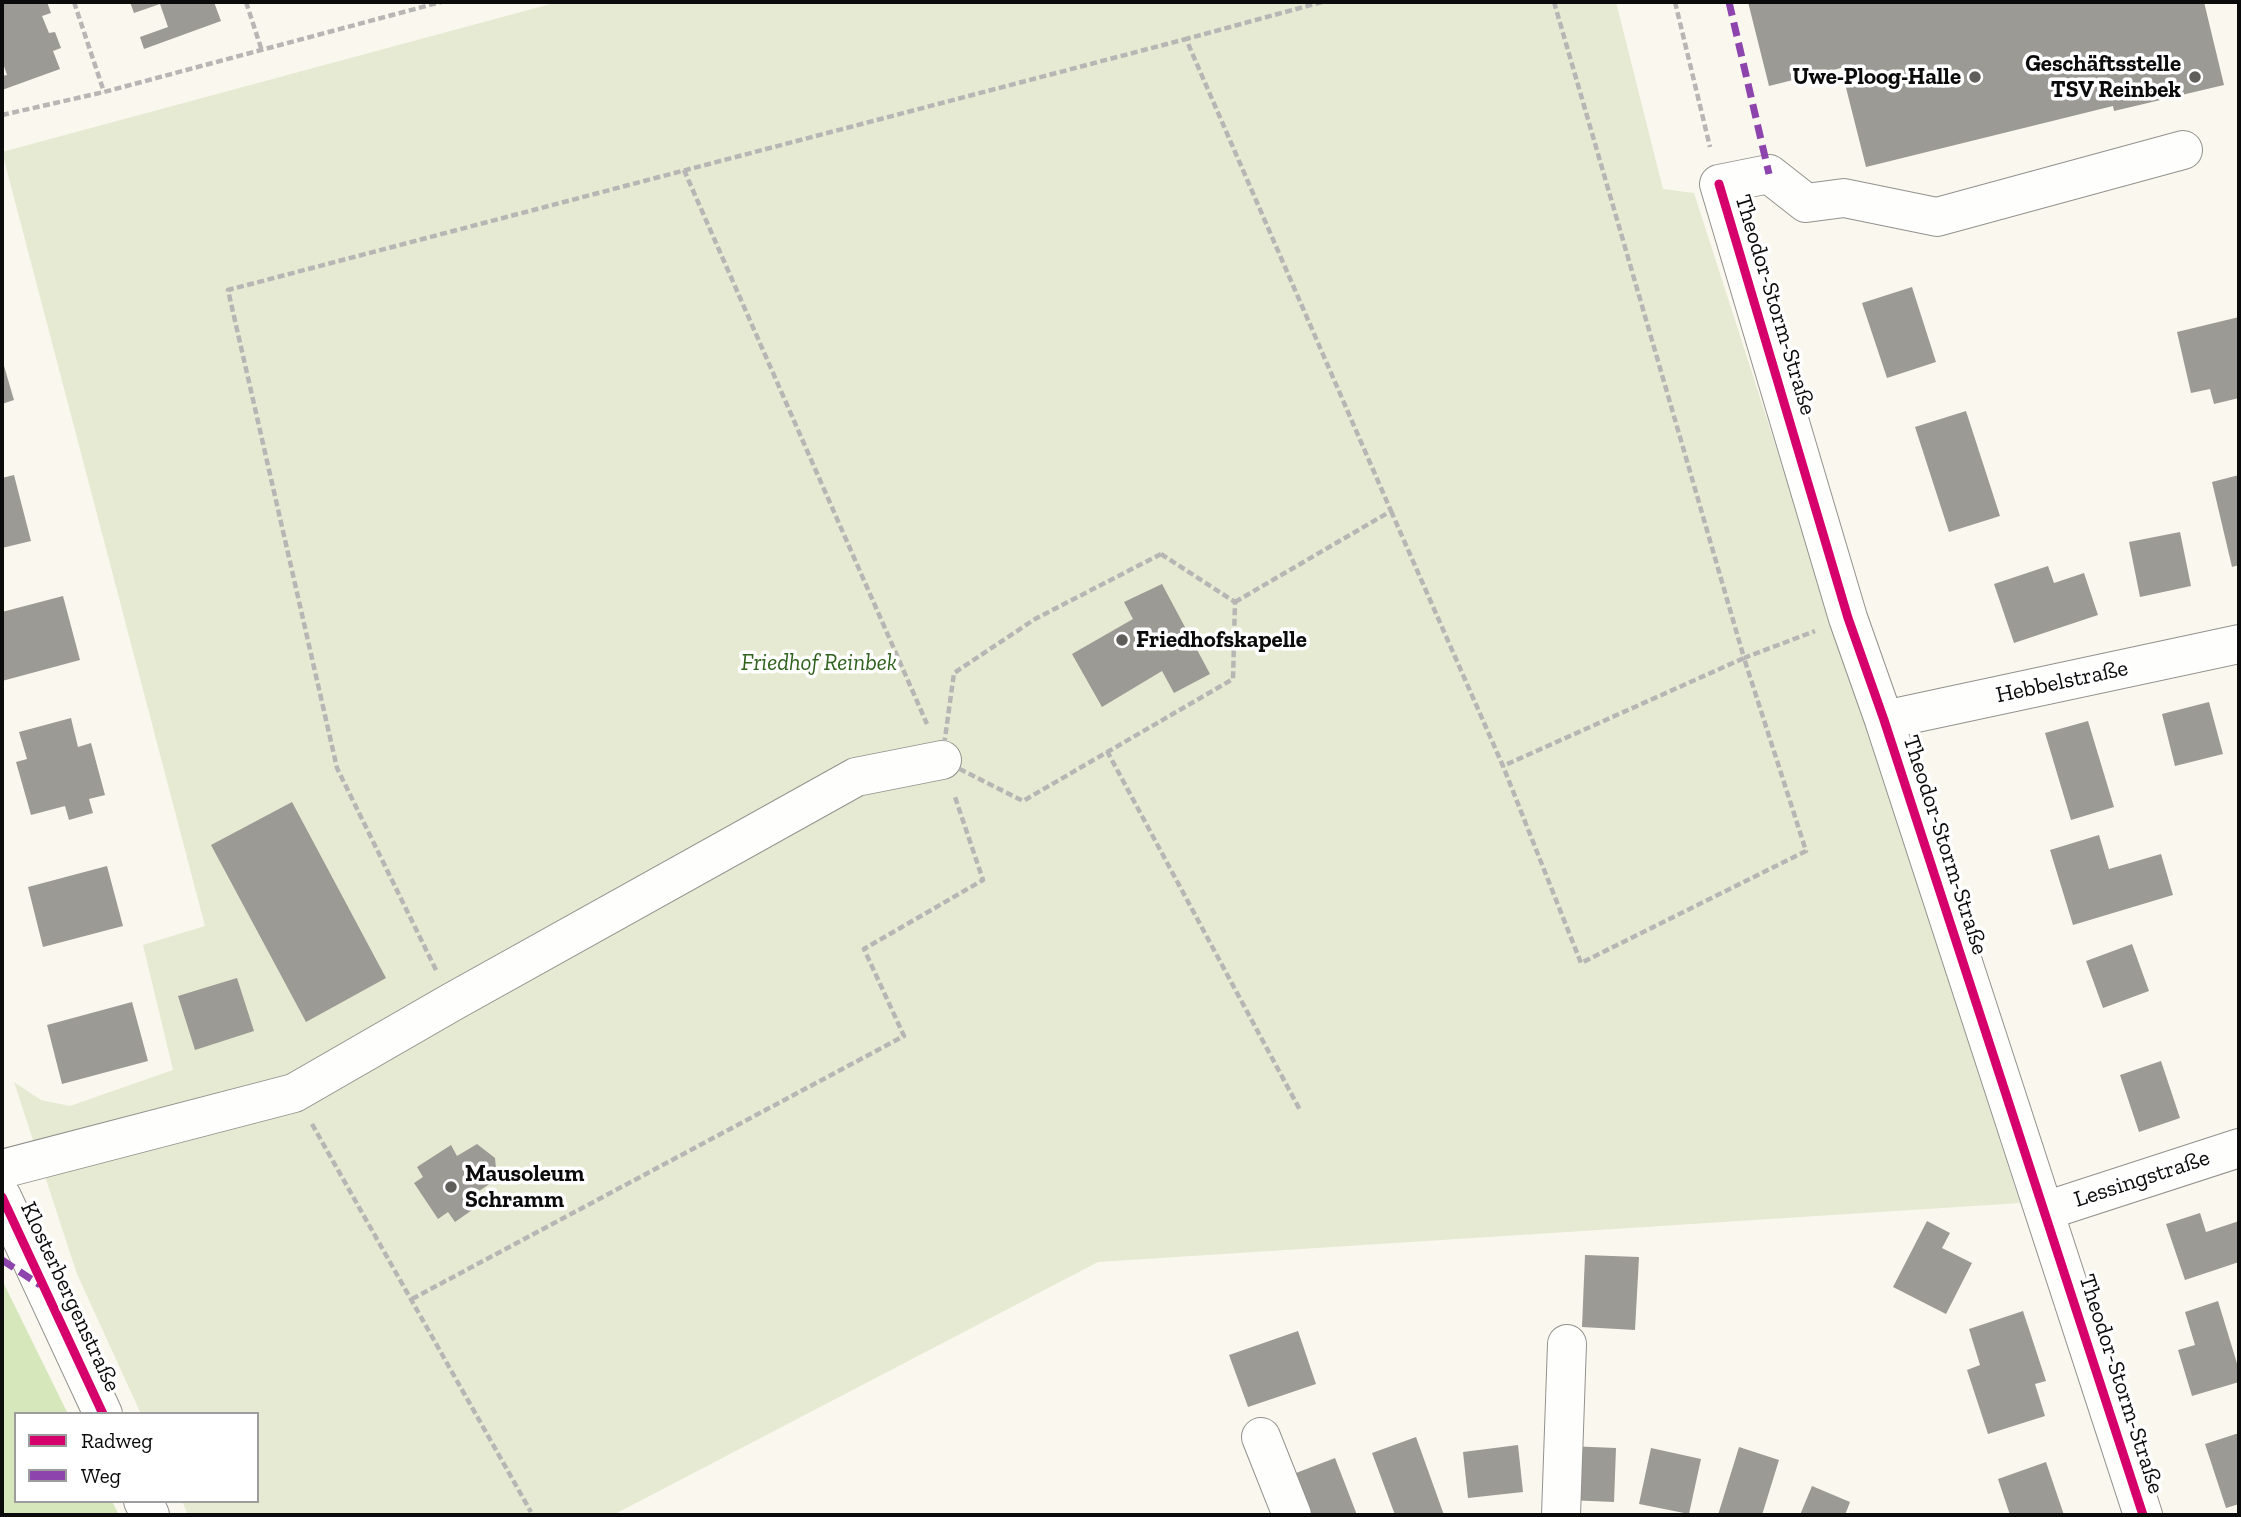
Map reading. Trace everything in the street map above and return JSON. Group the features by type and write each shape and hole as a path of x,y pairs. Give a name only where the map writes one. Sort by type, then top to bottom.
{"street":[{"path":"1719,184 1769,174 1806,203 1844,198 1937,217 2183,150"},
{"name":"Theodor-Storm-Straße","path":"1719,184 1848,618 2046,1211 2143,1515"},
{"name":"Hebbelstraße","path":"1884,720 2239,644"},
{"path":"2,1169 294,1093 856,777 941,759"},
{"name":"Lessingstraße","path":"2046,1211 2239,1147"},
{"name":"Klosterbergenstraße","path":"2,1196 102,1412"},
{"path":"1561,1515 1567,1345"},
{"path":"1261,1437 1292,1515"}],"path":[{"path":"74,2 104,92"},
{"path":"246,2 262,51"},
{"path":"2,115 104,92 441,2"},
{"path":"452,1002 337,768 228,290 1322,2"},
{"path":"1186,39 1503,766 1581,963 1806,851 1744,658 1554,2"},
{"path":"1675,2 1719,184"},
{"path":"412,1299 904,1036 864,949 983,880 941,759 684,170"},
{"path":"1235,602 1391,511"},
{"path":"941,759 954,673 1035,620 1161,554 1235,602"},
{"path":"941,759 1023,801 1233,679 1235,602"},
{"path":"1503,766 1744,658 1848,618"},
{"path":"1107,751 1300,1110"},
{"path":"294,1093 531,1512"}],"green space":[{"name":"Friedhof Reinbek","path":"558,2 1616,2 1663,189 1694,193 2020,1203 1098,1262 613,1515 188,1515 183,1503 259,1503 259,1412 140,1412 77,1274 14,1082 41,1100 70,1106 173,1070 143,945 205,926 2,152"},
{"path":"2,1280 67,1412 14,1412 14,1503 113,1503 119,1515 2,1515"}],"building":[{"path":"2,2 47,2 51,13 42,16 49,33 55,32 61,48 53,51 60,69 2,90 2,76 7,75 2,60"},
{"path":"130,2 214,2 221,21 144,49 140,37 168,27 160,4 134,13"},
{"name":"Uwe-Ploog-Halle","path":"1748,2 2204,2 2224,85 2114,111 2113,106 1866,167 1841,68 1769,86"},
{"path":"1912,287 1936,362 1887,378 1862,303"},
{"path":"2239,317 2239,398 2214,404 2210,389 2191,393 2177,332"},
{"path":"2,359 14,400 2,404"},
{"path":"1966,411 2000,516 1949,532 1915,427"},
{"path":"14,475 31,541 2,548 2,478"},
{"path":"2239,475 2239,565 2232,567 2212,482"},
{"path":"2180,532 2191,586 2140,597 2129,542"},
{"path":"2048,566 2054,583 2084,573 2098,615 2014,643 1994,584"},
{"path":"1162,584 1210,674 1174,693 1162,671 1102,707 1072,654 1133,619 1124,602"},
{"path":"63,596 80,660 2,681 2,612"},
{"path":"2209,702 2223,754 2175,766 2162,714"},
{"path":"71,718 78,747 91,743 105,795 89,799 93,813 69,820 65,806 31,815 16,762 27,759 19,732"},
{"path":"2088,721 2114,807 2071,820 2045,733"},
{"path":"292,802 386,978 306,1022 211,845"},
{"path":"2099,835 2109,869 2161,854 2173,895 2073,925 2050,850"},
{"path":"107,866 123,926 43,947 28,887"},
{"path":"2132,944 2149,991 2103,1008 2086,961"},
{"path":"237,978 254,1031 195,1050 178,996"},
{"path":"132,1002 148,1061 62,1084 47,1025"},
{"path":"2161,1061 2180,1118 2139,1132 2120,1075"},
{"name":"Mausoleum Schramm","path":"477,1144 495,1158 497,1179 479,1191 485,1201 455,1222 448,1212 438,1219 414,1183 423,1177 417,1167 451,1145 457,1156"},
{"path":"2200,1213 2206,1232 2239,1221 2239,1262 2185,1280 2166,1224"},
{"path":"1927,1221 1950,1233 1942,1248 1972,1263 1946,1314 1893,1287"},
{"path":"1585,1255 1639,1257 1635,1330 1582,1327"},
{"path":"2218,1301 2239,1370 2239,1382 2192,1396 2178,1350 2195,1345 2185,1312"},
{"path":"2023,1311 2046,1381 2035,1384 2045,1416 1988,1434 1967,1370 1980,1365 1969,1329"},
{"path":"1298,1331 1316,1384 1248,1407 1229,1355"},
{"path":"2239,1433 2239,1504 2226,1508 2205,1444"},
{"path":"1416,1437 1444,1515 1395,1515 1372,1453"},
{"path":"1518,1445 1523,1492 1468,1498 1463,1452"},
{"path":"1568,1446 1616,1448 1614,1502 1567,1500"},
{"path":"1739,1447 1779,1460 1762,1515 1718,1515"},
{"path":"1651,1448 1701,1459 1689,1514 1639,1504"},
{"path":"1335,1458 1357,1515 1297,1515 1283,1478"},
{"path":"2046,1462 2064,1515 2010,1515 1998,1479"},
{"path":"1812,1486 1850,1502 1845,1515 1800,1515"}],"marked path":[{"path":"1729,2 1769,174"},
{"path":"2,1260 40,1285"}],"cycle path":[{"path":"1719,184 1848,618 1884,720 2143,1515"},
{"path":"2,1197 102,1412"}],"place":[{"name":"Uwe-Ploog-Halle","path":"1975,77"},
{"name":"Geschäftsstelle TSV Reinbek","path":"2195,77"},
{"name":"Friedhofskapelle","path":"1122,640"},
{"name":"Mausoleum Schramm","path":"451,1187"}]}
